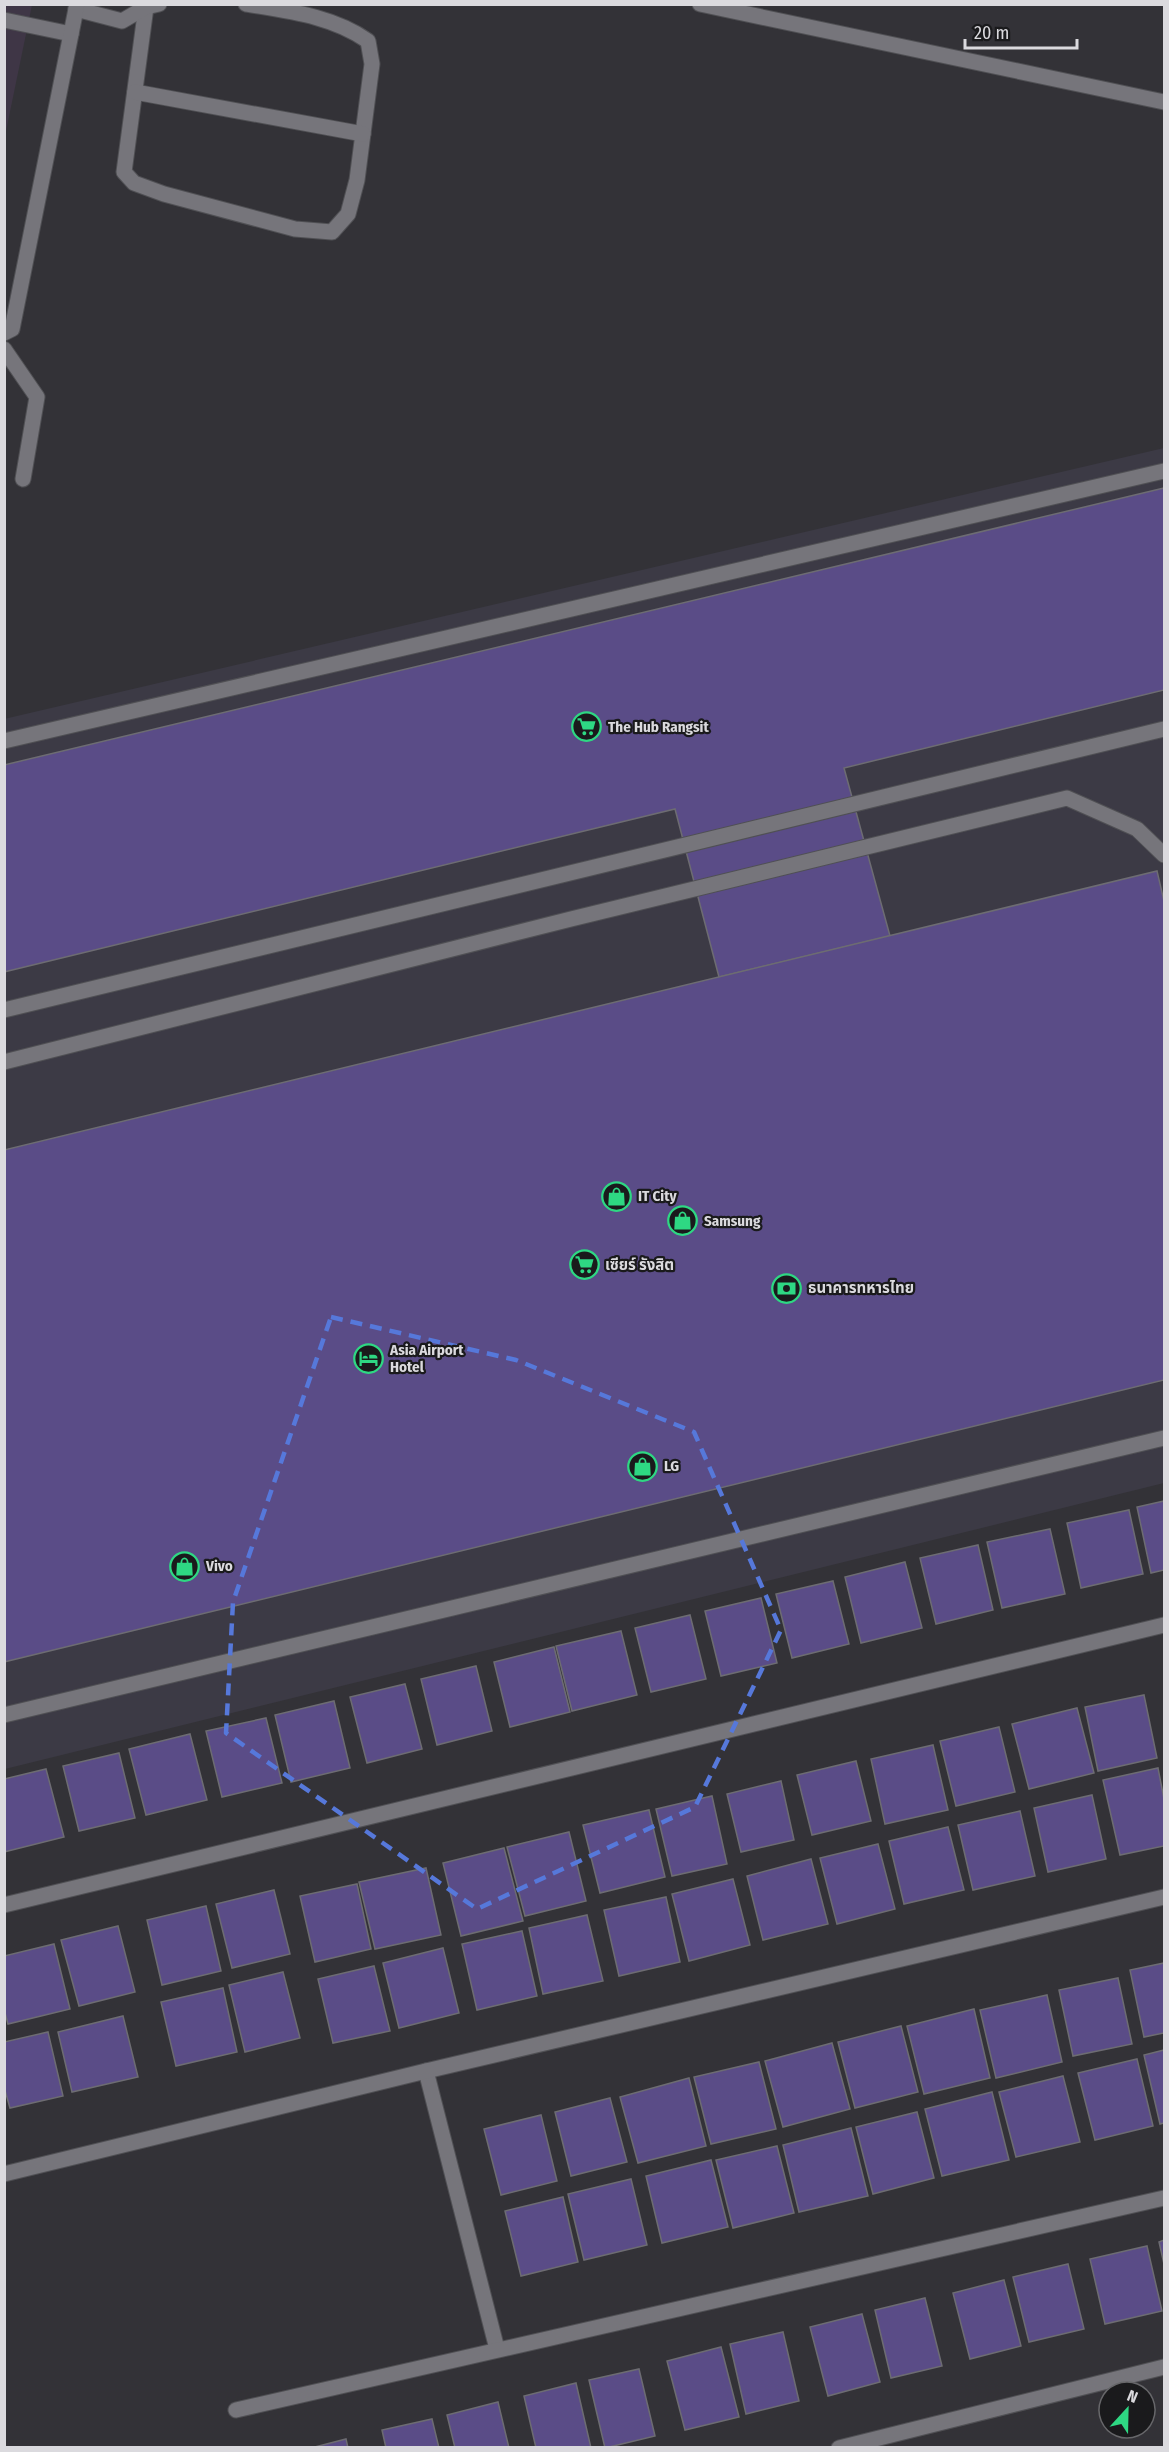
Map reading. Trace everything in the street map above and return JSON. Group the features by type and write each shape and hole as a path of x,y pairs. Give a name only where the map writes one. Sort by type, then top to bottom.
{"street":[{"path":"152,6 135,93 124,172 134,183 295,229 332,232 348,214 357,180 372,64 368,41 350,28 332,22 280,9 246,4"},
{"path":"700,4 1164,102"},
{"path":"4,333 12,329 76,7 122,21 152,6"},
{"path":"4,20 71,34"},
{"path":"135,93 363,134"},
{"path":"4,349 37,396 23,479"},
{"path":"4,741 1164,471"},
{"path":"4,1010 1164,729"},
{"path":"4,1062 536,927 1067,798 1137,829 1164,855"},
{"path":"4,1715 1164,1438"},
{"path":"4,1905 1164,1625"},
{"path":"4,2175 426,2071 1164,1897"},
{"path":"426,2071 498,2349"},
{"path":"236,2410 1164,2198"},
{"path":"839,2448 1164,2367"}],"highlighted area":[{"path":"331,1317 516,1360 694,1432 781,1630 695,1807 477,1909 226,1733 233,1602"}],"shaded area":[{"path":"5,5 32,5 5,136"},
{"path":"1164,448 1164,1483 5,1769 4,719"}],"building":[{"name":"The Hub Rangsit","path":"1164,488 1164,690 844,768 890,936 719,977 675,809 4,972 4,765"},
{"name":"เซียร์ รังสิต","path":"1157,871 1164,901 1164,1380 4,1662 4,1150"},
{"path":"1164,1501 1164,1570 1151,1573 1137,1507"},
{"path":"1129,1510 1143,1574 1081,1588 1067,1523"},
{"path":"1050,1529 1065,1594 1002,1608 987,1542"},
{"path":"978,1545 993,1610 936,1624 920,1558"},
{"path":"905,1562 922,1628 861,1643 845,1577"},
{"path":"833,1581 849,1644 792,1658 776,1594"},
{"path":"761,1598 777,1663 721,1676 705,1611"},
{"path":"690,1615 706,1679 651,1692 635,1628"},
{"path":"621,1631 637,1695 572,1711 556,1646"},
{"path":"554,1647 570,1712 510,1727 494,1662"},
{"path":"476,1666 492,1731 437,1745 421,1679"},
{"path":"405,1684 422,1749 367,1763 350,1697"},
{"path":"1144,1695 1157,1758 1098,1771 1085,1707"},
{"path":"334,1701 350,1768 291,1782 275,1715"},
{"path":"1077,1708 1094,1773 1029,1789 1012,1724"},
{"path":"266,1718 282,1783 222,1797 206,1731"},
{"path":"999,1727 1015,1792 956,1806 940,1741"},
{"path":"190,1734 207,1800 146,1815 129,1749"},
{"path":"933,1745 948,1810 885,1824 871,1759"},
{"path":"119,1753 135,1818 79,1831 63,1766"},
{"path":"856,1761 871,1821 812,1835 797,1775"},
{"path":"1158,1768 1164,1799 1164,1846 1120,1855 1103,1780"},
{"path":"46,1769 64,1837 4,1852 4,1779"},
{"path":"781,1781 794,1840 741,1852 727,1794"},
{"path":"1092,1795 1106,1859 1048,1872 1034,1808"},
{"path":"712,1796 727,1864 672,1876 656,1809"},
{"path":"649,1810 665,1877 600,1893 583,1825"},
{"path":"1020,1811 1035,1876 973,1890 958,1825"},
{"path":"948,1827 964,1890 904,1904 889,1841"},
{"path":"569,1832 586,1901 525,1916 507,1847"},
{"path":"878,1844 895,1909 837,1924 820,1858"},
{"path":"504,1848 523,1921 461,1936 443,1863"},
{"path":"811,1859 828,1924 763,1940 747,1876"},
{"path":"426,1868 441,1935 375,1949 359,1882"},
{"path":"733,1879 750,1945 689,1961 672,1894"},
{"path":"357,1884 371,1949 315,1962 300,1896"},
{"path":"274,1890 290,1954 232,1968 216,1904"},
{"path":"666,1897 680,1962 619,1976 604,1910"},
{"path":"206,1906 221,1971 162,1985 147,1920"},
{"path":"587,1915 603,1981 543,1994 529,1928"},
{"path":"118,1926 135,1992 79,2006 61,1940"},
{"path":"522,1931 537,1996 477,2010 462,1944"},
{"path":"54,1944 70,2009 8,2024 4,2009 4,1956"},
{"path":"443,1948 459,2013 399,2028 383,1963"},
{"path":"1164,1963 1164,2033 1144,2037 1130,1970"},
{"path":"374,1966 390,2031 333,2043 318,1979"},
{"path":"283,1972 300,2038 245,2052 229,1985"},
{"path":"1118,1978 1132,2044 1073,2056 1059,1990"},
{"path":"223,1988 237,2052 176,2066 161,2002"},
{"path":"1047,1995 1062,2062 996,2078 980,2010"},
{"path":"974,2009 990,2078 924,2094 907,2026"},
{"path":"123,2016 138,2077 72,2092 58,2032"},
{"path":"901,2026 918,2092 855,2108 838,2042"},
{"path":"48,2032 63,2096 10,2108 4,2087 4,2042"},
{"path":"832,2043 850,2109 783,2127 765,2061"},
{"path":"1164,2050 1164,2123 1160,2124 1144,2055"},
{"path":"1137,2059 1153,2126 1095,2140 1078,2073"},
{"path":"759,2062 776,2129 711,2144 694,2077"},
{"path":"1063,2076 1080,2142 1016,2157 999,2092"},
{"path":"689,2078 706,2146 638,2163 620,2097"},
{"path":"992,2092 1009,2160 942,2176 925,2109"},
{"path":"610,2098 627,2162 571,2176 555,2112"},
{"path":"917,2112 934,2178 873,2194 856,2127"},
{"path":"541,2115 557,2181 501,2195 484,2129"},
{"path":"851,2128 868,2196 799,2212 783,2145"},
{"path":"777,2146 794,2213 733,2228 716,2160"},
{"path":"711,2160 728,2227 662,2243 646,2176"},
{"path":"631,2179 647,2245 584,2260 568,2194"},
{"path":"563,2197 578,2262 521,2276 505,2211"},
{"path":"1164,2240 1164,2264 1159,2242"},
{"path":"1147,2246 1162,2311 1105,2324 1090,2259"},
{"path":"1068,2264 1084,2329 1029,2342 1013,2277"},
{"path":"1004,2280 1021,2346 970,2359 953,2293"},
{"path":"925,2298 942,2366 891,2378 875,2310"},
{"path":"862,2314 880,2382 828,2396 810,2327"},
{"path":"783,2332 799,2401 746,2414 730,2344"},
{"path":"721,2347 739,2417 685,2430 667,2361"},
{"path":"639,2369 655,2436 605,2448 589,2380"},
{"path":"576,2383 591,2448 536,2448 524,2396"},
{"path":"498,2402 509,2448 455,2448 447,2415"},
{"path":"432,2419 439,2448 386,2448 382,2430"},
{"path":"346,2439 348,2448 311,2448"}],"place":[{"name":"The Hub Rangsit","path":"587,727"},
{"name":"IT City","path":"617,1196"},
{"name":"Samsung","path":"683,1221"},
{"name":"เซียร์ รังสิต","path":"584,1265"},
{"name":"ธนาคารทหารไทย","path":"787,1288"},
{"name":"Asia Airport Hotel","path":"369,1359"},
{"name":"LG","path":"643,1466"},
{"name":"Vivo","path":"185,1566"}]}
